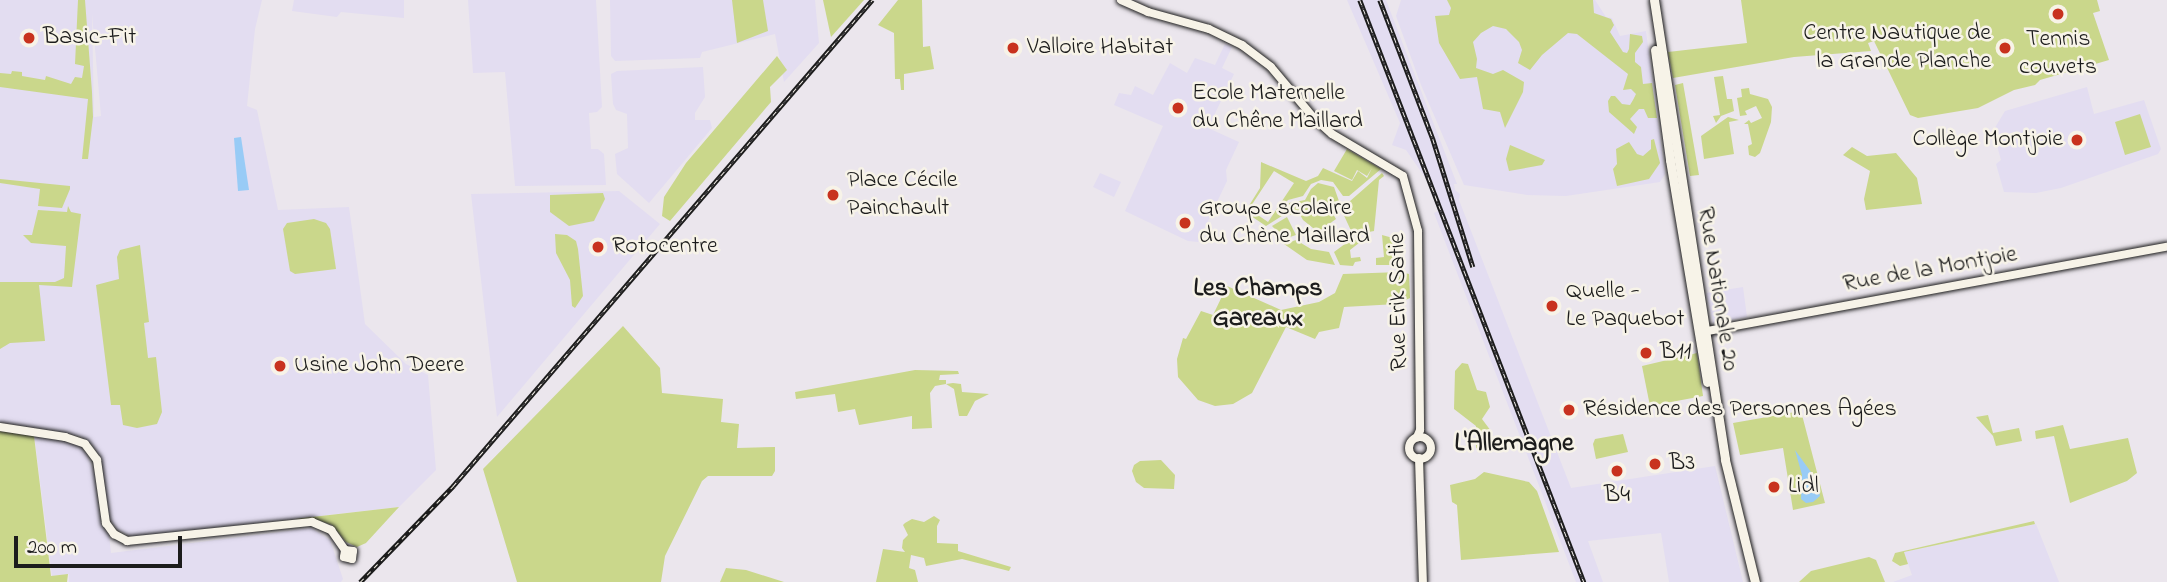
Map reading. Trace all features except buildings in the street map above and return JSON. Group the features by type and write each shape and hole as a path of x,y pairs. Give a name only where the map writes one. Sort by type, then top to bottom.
{"main road":[{"name":"Rue Nationale 20","path":"1648,0 1670,160 1729,480 1755,582"},
{"name":"Rue Nationale 20","path":"1654,0 1724,484 1749,582"}],"street":[{"name":"Rue Erik Satie","path":"1121,0 1236,41 1271,67 1313,117 1332,134 1403,176 1418,231 1420,435"},
{"name":"Rue de la Montjoie","path":"1703,332 2167,247"},
{"path":"0,427 65,437 85,444 97,460 106,523 114,534 127,541 312,522 331,530 345,550"},
{"path":"1421,460 1411,453 1409,447 1420,435 1428,440 1431,449 1421,460 1424,581"}],"shaded area":[{"path":"0,0 262,0 255,29 247,106 257,110 278,210 349,207 365,324 406,364 428,375 436,470 399,507 132,537 117,529 108,516 101,459 92,445 80,436 0,422 0,336 40,292 0,288","holes":["92,14 101,116 94,117"]},
{"path":"294,0 404,0 404,18 341,12 337,17 292,11"},
{"path":"468,0 596,0 602,107 597,112 589,113 591,149 598,149 604,154 606,185 515,186 505,72 473,73"},
{"path":"610,0 815,0 819,43 784,82 775,34 702,52 700,58 615,61 611,56"},
{"path":"1347,0 1386,0 1457,184 1454,184 1455,190 1460,194 1459,200 1571,488 1715,466 1743,582 1669,582 1661,533 1588,541 1603,582 1576,582 1434,213 1438,211 1426,179 1406,150 1392,145 1400,123"},
{"path":"1401,0 1595,0 1606,17 1612,18 1620,36 1646,31 1665,174 1660,182 1566,196 1527,195 1464,185 1421,85 1396,16"},
{"path":"1225,44 1232,47 1222,68 1234,74 1208,128 1239,142 1226,170 1227,181 1198,242 1188,241 1125,211 1163,126 1114,105 1119,93 1131,95 1135,86 1153,95 1170,63 1187,73 1195,58 1215,65"},
{"path":"703,67 705,97 695,113 695,120 710,120 712,128 649,203 617,174 615,154 628,148 627,114 616,110 613,104 611,74 617,71"},
{"name":"Collège Montjoie","path":"2087,87 2094,114 2144,100 2161,149 2158,154 2061,188 2036,193 2004,192 1996,164 2001,160 1993,131 2005,111"},
{"path":"1100,173 1121,182 1114,197 1093,187"},
{"path":"619,191 660,224 497,417 471,194"},
{"path":"1743,287 1747,317 1713,323 1706,293"},
{"path":"34,434 74,441 86,453 94,471 101,525 109,535 111,553 311,528 330,540 343,579 341,582 69,582 69,574 52,576"},
{"path":"2036,524 2059,582 1893,582 1912,575 1904,552"}],"green space":[{"path":"78,0 85,0 92,92 93,117 88,159 82,159 88,99 0,87 0,73 11,74 12,71 22,72 22,76 45,80 46,76 71,84 75,77 82,78 84,66 75,64"},
{"path":"732,0 763,0 768,31 737,43"},
{"path":"823,0 864,0 831,37"},
{"path":"898,0 922,0 923,47 930,46 934,69 904,74 904,90 901,90 900,79 895,79 894,33 878,25"},
{"path":"1447,0 1593,0 1594,13 1611,19 1614,25 1610,32 1623,52 1627,53 1629,49 1630,34 1642,36 1643,42 1635,53 1635,62 1641,67 1643,84 1652,83 1657,118 1648,118 1644,109 1639,109 1630,119 1637,127 1634,134 1609,112 1608,101 1611,96 1615,96 1622,104 1630,105 1636,94 1631,89 1623,90 1628,74 1577,34 1568,33 1542,55 1530,70 1518,63 1522,50 1519,42 1506,29 1493,26 1473,42 1476,68 1493,74 1503,70 1524,82 1523,92 1505,128 1500,112 1483,109 1477,77 1460,79 1439,43 1435,16 1449,15 1451,8"},
{"path":"1741,0 2097,0 2100,11 2093,13 2109,60 2040,80 2035,85 2014,90 1978,108 1918,118 1910,115 1874,41 1868,43 1871,51 1794,57 1673,78 1668,52 1747,43"},
{"path":"777,56 787,70 770,87 771,102 670,221 662,216 664,197 686,163"},
{"path":"1723,76 1727,99 1732,99 1734,111 1721,116 1716,123 1713,116 1720,115 1714,77"},
{"path":"1683,83 1699,175 1690,176 1675,85"},
{"path":"1749,88 1750,94 1768,99 1772,107 1771,122 1760,153 1755,157 1749,155 1748,146 1752,144 1748,124 1744,124 1749,120 1751,123 1762,118 1756,106 1745,111 1747,115 1740,116 1737,98 1742,97 1741,89"},
{"path":"2140,114 2151,147 2125,155 2115,122"},
{"path":"1728,117 1739,120 1729,122 1734,154 1704,159 1701,136"},
{"path":"1654,139 1660,163 1649,179 1617,186 1613,169 1617,164 1616,149 1629,142 1637,154 1643,156 1651,149 1651,140"},
{"path":"1510,145 1545,160 1542,165 1509,171 1506,159"},
{"path":"1852,147 1867,156 1896,153 1917,178 1922,204 1866,210 1864,199 1870,171 1843,155"},
{"path":"1347,149 1381,169 1349,196 1343,196 1333,182 1321,180 1311,184 1303,196 1288,200 1282,207 1285,214 1266,226 1245,212 1260,188 1261,162 1306,181 1318,176 1323,168 1352,181 1358,171 1367,178 1372,168 1367,176 1357,170 1352,180 1334,171","holes":["1274,171 1294,183 1268,222 1249,209"]},
{"path":"1382,173 1384,176 1379,180 1374,231 1353,235 1341,209"},
{"path":"0,179 70,186 70,189 62,208 38,206 40,189 0,183"},
{"path":"1318,183 1334,187 1340,204 1333,214 1336,219 1318,232 1303,220 1298,211 1290,215 1287,210 1289,203 1305,200"},
{"path":"603,193 605,199 594,221 569,226 550,212 550,195"},
{"path":"68,206 71,212 81,214 72,287 39,285 45,341 10,343 0,349 0,282 55,282 64,278 66,246 31,243 23,235 32,235 38,210 67,212"},
{"path":"1287,217 1296,235 1284,239 1272,226"},
{"path":"314,219 326,223 330,229 336,269 295,274 290,271 283,229 287,223"},
{"path":"555,234 567,235 576,241 583,296 575,308 572,306 570,280 556,253"},
{"path":"1382,235 1393,238 1396,265 1376,265 1376,258 1384,257"},
{"path":"1353,238 1359,243 1350,250 1351,258 1360,257 1361,261 1355,262 1353,266 1340,265 1334,252"},
{"path":"1296,240 1311,249 1329,252 1335,265 1307,260 1284,244"},
{"path":"140,245 149,322 144,323 148,358 156,357 162,412 157,424 137,428 123,425 120,405 111,405 96,285 119,279 117,257 120,250"},
{"path":"1343,274 1409,274 1410,298 1397,304 1344,307 1339,328 1319,332 1315,339 1286,327 1252,393 1233,404 1215,406 1198,400 1178,377 1177,359 1183,338 1186,339 1201,311 1213,315 1227,286 1281,310 1319,302 1335,293"},
{"path":"623,326 660,368 662,393 723,399 721,422 739,424 737,448 775,447 775,471 772,476 708,476 702,481 665,556 661,582 517,582 483,469"},
{"path":"1697,353 1703,396 1650,406 1642,366"},
{"path":"1462,363 1468,364 1477,390 1486,392 1490,407 1482,419 1491,431 1484,437 1483,451 1476,448 1476,426 1454,409 1455,371"},
{"path":"915,370 958,371 959,374 940,375 939,380 946,380 946,384 935,386 930,393 932,428 912,429 912,416 859,425 855,409 838,412 835,394 796,399 795,392"},
{"path":"946,384 961,384 962,392 989,394 975,401 967,416 959,416 954,389"},
{"path":"1801,411 1825,503 1793,510 1783,448 1740,455 1733,423"},
{"path":"1988,415 1993,433 2019,428 2022,441 1996,446 1993,436 1976,417"},
{"path":"2063,425 2070,449 2128,438 2137,473 2127,481 2070,503 2054,436 2036,439 2035,431"},
{"path":"0,431 34,436 51,576 68,574 67,582 0,582"},
{"path":"1623,434 1628,452 1596,459 1593,444 1595,439"},
{"path":"1161,460 1175,475 1174,489 1144,488 1136,482 1132,471 1134,465 1140,461"},
{"path":"1484,472 1529,482 1537,491 1559,552 1461,560 1457,505 1452,502 1450,485 1475,479"},
{"path":"399,507 366,543 357,547 346,542 332,525 318,520 295,519"},
{"path":"934,516 940,520 937,526 937,543 958,544 958,551 1011,567 1009,571 962,559 926,566 924,558 911,555 909,568 915,570 918,582 876,582 883,549 905,552 902,548 903,540 908,535 903,525 912,519 924,522"},
{"path":"2034,521 2035,524 1904,552 1908,564 1900,566 1892,561 1895,553"},
{"path":"1869,557 1876,560 1885,582 1799,582 1811,571"},
{"path":"726,568 746,570 784,582 720,582"}],"water":[{"path":"241,137 249,190 238,191 234,138"},
{"path":"1795,450 1816,479 1820,496 1813,502 1806,503 1801,499 1802,475"}],"railway":[{"path":"360,582 453,486 872,0"},
{"path":"1360,0 1584,582"},
{"path":"1380,0 1433,139 1473,267"}],"place":[{"name":"Tennis couvets","path":"2058,14"},
{"name":"Basic-Fit","path":"29,38"},
{"name":"Valloire Habitat","path":"1013,48"},
{"name":"Centre Nautique de la Grande Planche","path":"2005,48"},
{"name":"Ecole Maternelle du Chêne Maillard","path":"1178,108"},
{"name":"Collège Montjoie","path":"2077,140"},
{"name":"Place Cécile Painchault","path":"833,195"},
{"name":"Groupe scolaire du Chène Maillard","path":"1185,223"},
{"name":"Rotocentre","path":"598,247"},
{"name":"Quelle - Le Paquebot","path":"1552,306"},
{"name":"B11","path":"1646,353"},
{"name":"Usine John Deere","path":"280,366"},
{"name":"Résidence des Personnes Agées","path":"1569,410"},
{"name":"B3","path":"1655,464"},
{"name":"B4","path":"1617,471"},
{"name":"Lidl","path":"1774,487"}],"district":[{"name":"Les Champs Gareaux","path":"1258,305"},
{"name":"L'Allemagne","path":"1514,445"}]}
